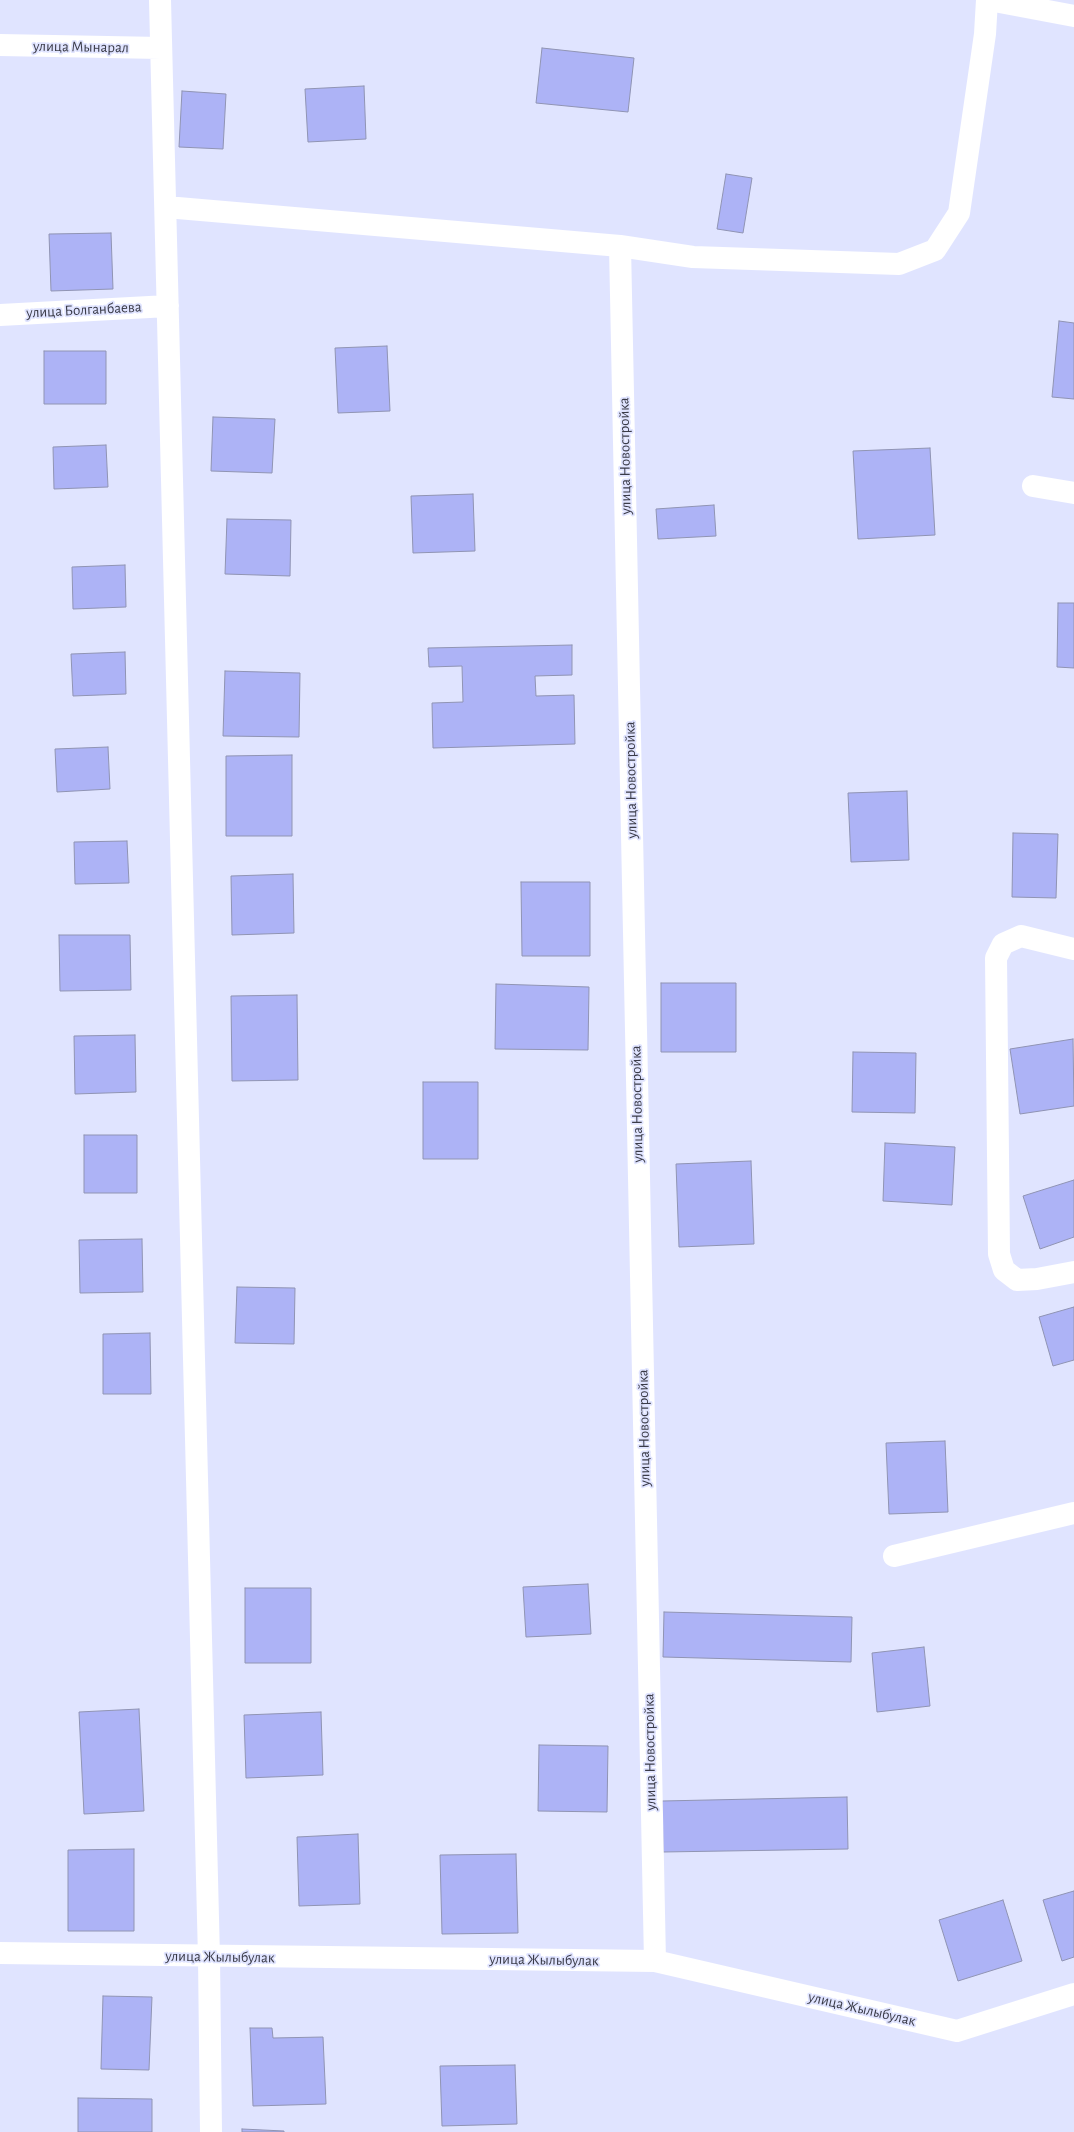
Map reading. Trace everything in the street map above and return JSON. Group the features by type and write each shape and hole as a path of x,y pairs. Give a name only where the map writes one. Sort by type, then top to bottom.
{"street":[{"path":"160,0 209,1957 211,2132"},
{"path":"166,207 620,246 693,257 899,264 934,250 959,213 985,34 988,0 1074,16"},
{"name":"улица Мынарал","path":"0,45 161,48"},
{"name":"улица Новостройка","path":"620,246 654,1961"},
{"name":"улица Болганбаева","path":"0,315 168,306"},
{"path":"1034,486 1074,493"},
{"path":"1074,949 1021,936 1003,944 996,958 998,1254 1004,1270 1017,1280 1037,1279 1074,1272"},
{"path":"894,1556 1074,1513"},
{"name":"улица Жылыбулак","path":"0,1954 654,1961 956,2031 1074,1994"}],"building":[{"path":"542,48 634,58 628,112 536,103"},
{"path":"364,86 366,139 308,142 305,89"},
{"path":"182,91 226,94 223,149 179,147"},
{"path":"726,174 752,178 743,233 717,229"},
{"path":"111,233 113,289 51,291 49,234"},
{"path":"1059,321 1074,323 1074,399 1052,397"},
{"path":"387,346 390,411 338,413 335,348"},
{"path":"44,351 106,351 106,404 44,404"},
{"path":"213,417 275,419 272,473 211,471"},
{"path":"106,445 108,487 54,489 53,447"},
{"path":"930,448 935,535 858,539 853,451"},
{"path":"473,494 475,551 413,553 411,496"},
{"path":"714,505 716,536 658,539 656,509"},
{"path":"227,519 291,520 290,576 225,574"},
{"path":"125,565 126,607 73,609 72,567"},
{"path":"1058,603 1074,603 1074,668 1057,667"},
{"path":"572,645 572,675 535,676 536,696 574,695 575,744 433,748 432,703 463,702 462,666 429,667 428,648"},
{"path":"125,652 126,694 73,696 71,654"},
{"path":"225,671 300,673 299,737 223,736"},
{"path":"108,747 110,789 57,792 55,749"},
{"path":"292,755 292,836 226,836 226,756"},
{"path":"907,791 909,860 851,862 848,793"},
{"path":"1013,833 1058,834 1056,898 1012,897"},
{"path":"127,841 129,883 75,884 74,842"},
{"path":"293,874 294,933 232,935 231,876"},
{"path":"521,882 590,882 590,956 522,956"},
{"path":"59,935 130,935 131,990 60,991"},
{"path":"661,983 736,983 736,1052 661,1052"},
{"path":"496,984 589,987 588,1050 495,1049"},
{"path":"297,995 298,1080 232,1081 231,996"},
{"path":"135,1035 136,1092 75,1094 74,1036"},
{"path":"1073,1039 1074,1106 1020,1114 1010,1049"},
{"path":"853,1052 916,1053 915,1113 852,1112"},
{"path":"423,1082 478,1082 478,1159 423,1159"},
{"path":"84,1135 137,1135 137,1193 84,1193"},
{"path":"885,1143 955,1147 952,1205 883,1201"},
{"path":"751,1161 754,1244 679,1247 676,1164"},
{"path":"1074,1180 1074,1237 1040,1249 1023,1196"},
{"path":"142,1239 143,1292 80,1293 79,1240"},
{"path":"237,1287 295,1288 294,1344 235,1343"},
{"path":"1074,1307 1074,1360 1053,1366 1039,1317"},
{"path":"150,1333 151,1394 103,1394 103,1334"},
{"path":"945,1441 948,1512 889,1514 886,1443"},
{"path":"588,1584 591,1634 526,1637 523,1587"},
{"path":"245,1588 311,1588 311,1663 245,1663"},
{"path":"664,1612 852,1617 851,1662 663,1657"},
{"path":"924,1647 930,1706 877,1712 872,1653"},
{"path":"139,1709 144,1811 84,1814 79,1712"},
{"path":"321,1712 323,1775 246,1778 244,1715"},
{"path":"539,1745 608,1746 607,1812 538,1811"},
{"path":"847,1797 848,1849 663,1852 662,1801"},
{"path":"358,1834 360,1904 299,1906 297,1837"},
{"path":"134,1849 134,1931 68,1931 68,1850"},
{"path":"516,1854 518,1933 442,1934 440,1855"},
{"path":"1074,1891 1074,1957 1062,1961 1043,1900"},
{"path":"1003,1900 1022,1961 958,1981 939,1920"},
{"path":"103,1996 152,1997 149,2070 101,2069"},
{"path":"250,2028 272,2028 273,2038 323,2037 326,2104 253,2106"},
{"path":"515,2065 517,2124 442,2126 440,2066"},
{"path":"78,2098 152,2099 152,2132 78,2132"},
{"path":"242,2129 284,2131 284,2132 242,2132"}]}
